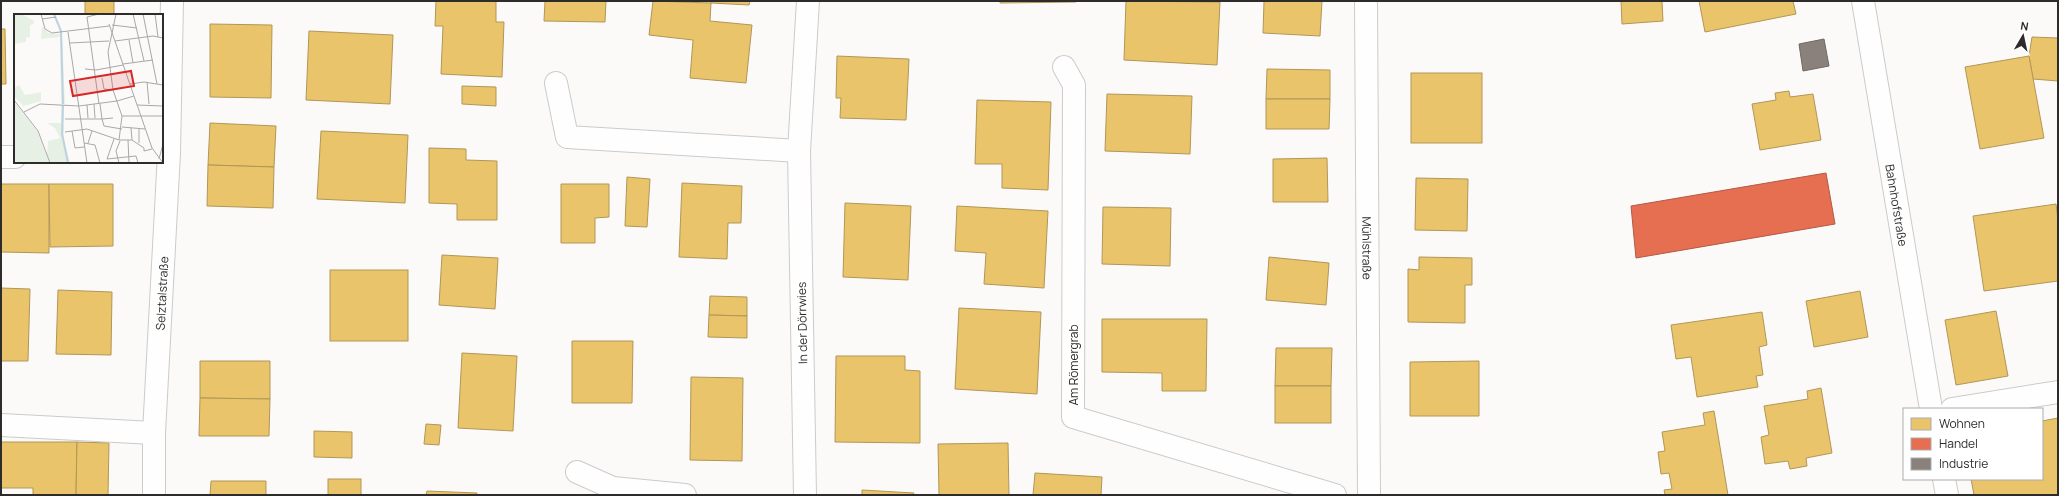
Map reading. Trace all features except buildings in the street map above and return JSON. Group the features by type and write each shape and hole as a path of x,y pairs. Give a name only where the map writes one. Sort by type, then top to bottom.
{"street":[{"name":"Selztalstraße","path":"154,495 154,432 172,1"},
{"name":"In der Dörrwies","path":"805,495 799,151 808,1"},
{"name":"Mühlstraße","path":"1366,1 1369,495"},
{"name":"Bahnhofstraße","path":"1863,1 1931,408"},
{"name":"Am Römergrab","path":"1064,67 1074,86 1073,417 1335,495"},
{"path":"556,83 567,137 799,151"},
{"path":"1,157 14,157"},
{"path":"1958,408 2058,392"},
{"path":"1,425 154,432"},
{"path":"577,472 613,488 685,495"},
{"path":"1944,480 1947,495"}]}
